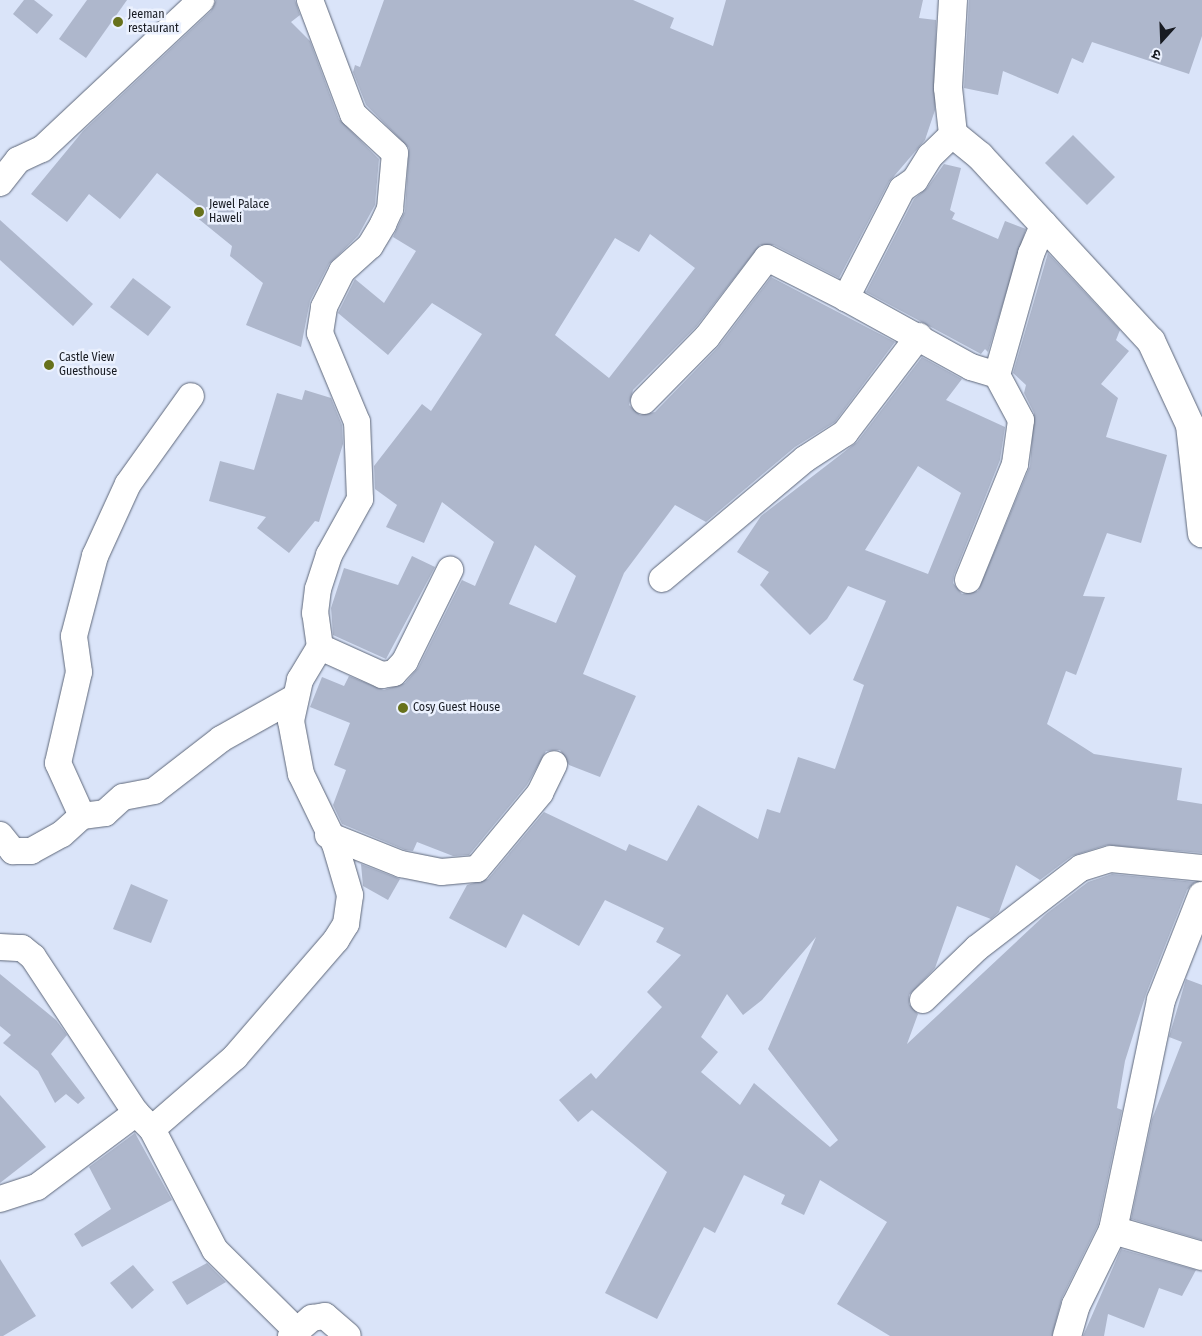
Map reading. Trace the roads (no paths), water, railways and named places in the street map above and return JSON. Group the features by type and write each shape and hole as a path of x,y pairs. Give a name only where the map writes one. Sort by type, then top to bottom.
{"street":[{"path":"0,183 9,156 42,149 201,0"},
{"path":"0,1198 37,1187 144,1121 235,1057 346,924 350,895 328,835 301,774 291,721 294,698 320,647 315,613 318,589 329,555 357,510 360,476 357,422 320,334 324,307 342,271 370,246 383,224 396,168 395,153 353,114 310,0"},
{"path":"953,0 948,88 952,134 1044,224 1150,341 1190,425 1202,533"},
{"path":"846,298 902,189 916,180 930,156 952,134"},
{"path":"968,580 1016,455 1021,420 997,375 1031,254 1044,224"},
{"path":"644,402 707,337 767,258 919,336 972,367 997,375"},
{"path":"662,579 805,459 845,433 919,336"},
{"path":"82,816 58,764 79,672 74,636 95,556 128,484 191,396"},
{"path":"320,647 382,675 394,673 405,661 450,570"},
{"path":"0,835 13,851 24,854 62,834 82,816 106,814 123,798 154,791 221,739 294,698"},
{"path":"328,835 401,864 441,872 477,869 540,793 554,764"},
{"path":"923,1000 977,948 1081,868 1111,859 1202,868"},
{"path":"1067,1336 1076,1305 1113,1230 1161,1000 1202,896"},
{"path":"0,947 22,948 33,957 144,1121 215,1250 293,1333 326,1316 348,1336"},
{"path":"1113,1230 1202,1256"}],"place":[{"name":"Jeeman restaurant","path":"118,22"},
{"name":"Jewel Palace Haweli","path":"199,212"},
{"name":"Castle View Guesthouse","path":"49,365"},
{"name":"Cosy Guest House","path":"403,708"}]}
